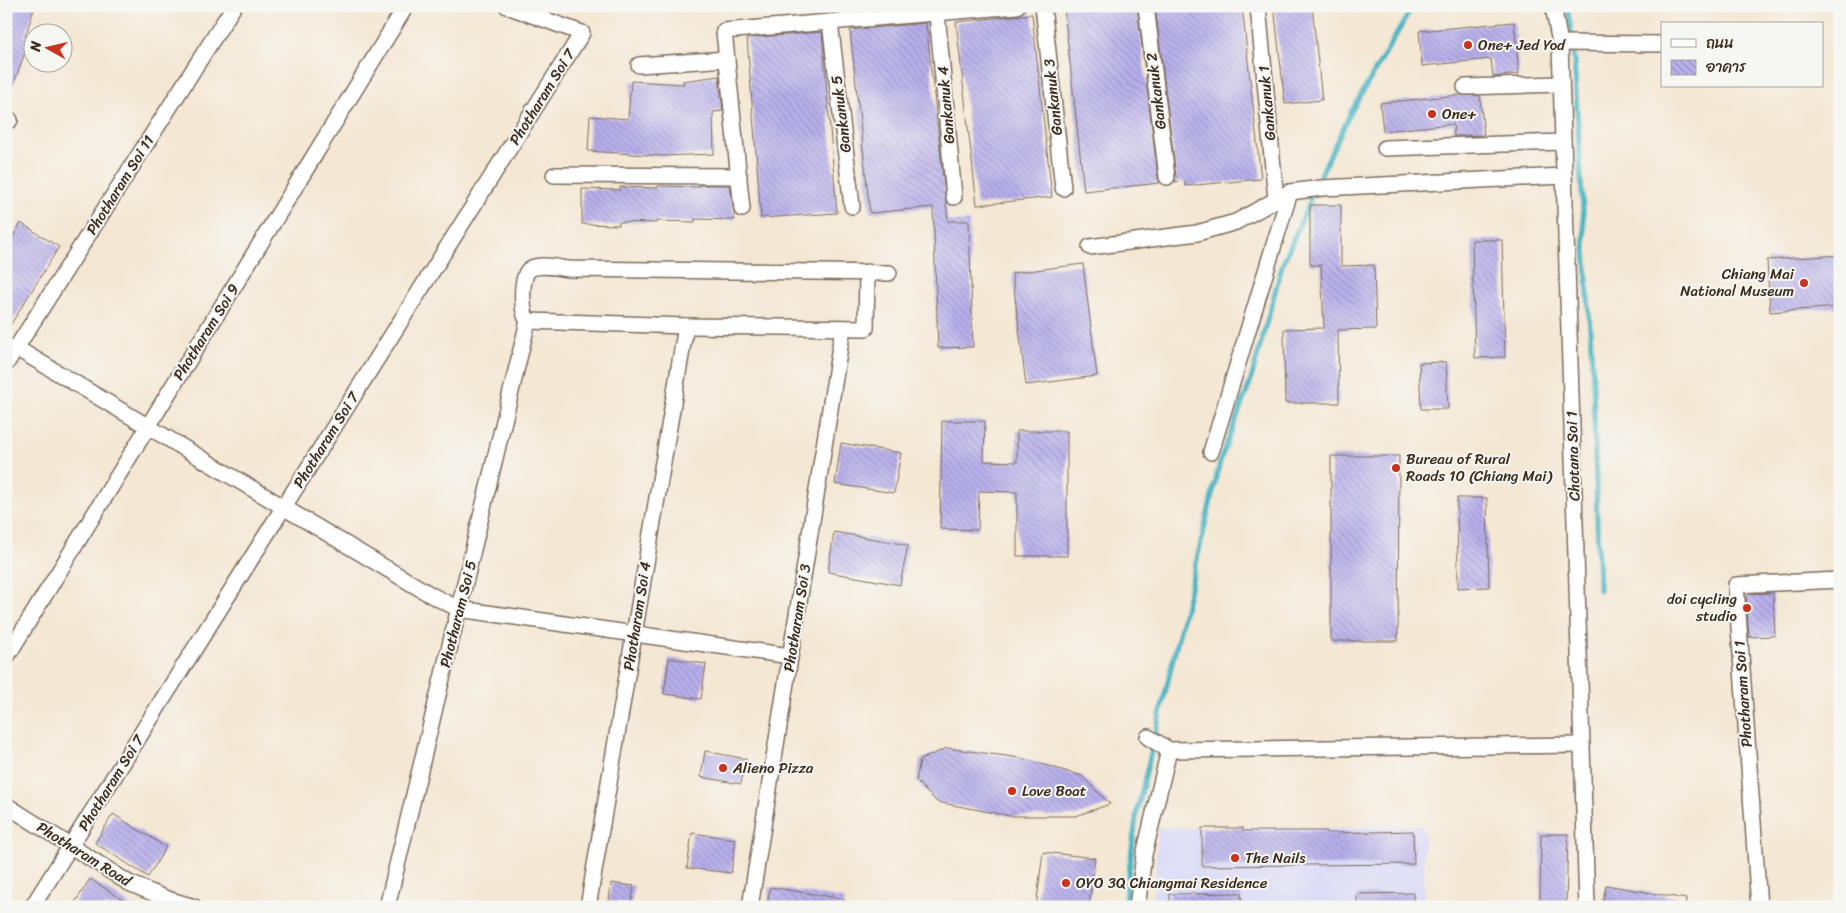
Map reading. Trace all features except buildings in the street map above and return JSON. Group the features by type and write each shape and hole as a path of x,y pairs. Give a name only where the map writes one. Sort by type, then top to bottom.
{"street":[{"name":"Photharam Soi 11","path":"6,364 234,6"},
{"name":"Photharam Soi 9","path":"6,658 406,6"},
{"name":"Photharam Soi 7","path":"32,907 582,34 507,6"},
{"path":"742,209 724,31 1017,6"},
{"name":"Gankanuk 3","path":"1043,6 1062,188"},
{"name":"Gankanuk 2","path":"1146,6 1167,176"},
{"name":"Gankanuk 1","path":"1258,6 1276,200"},
{"name":"Chotana Soi 1","path":"1553,6 1560,43 1588,907"},
{"name":"Gankanuk 4","path":"937,13 954,197"},
{"name":"Gankanuk 5","path":"830,22 852,206"},
{"path":"1560,43 1661,44"},
{"path":"639,64 727,59"},
{"path":"1465,87 1561,84"},
{"path":"1385,148 1563,142"},
{"path":"554,175 739,176"},
{"path":"1090,247 1197,233 1236,222 1290,192 1322,188 1564,176"},
{"path":"1211,452 1290,192"},
{"path":"867,272 866,328 686,326 528,321 523,311 524,279 531,268 539,266 569,269 867,272 889,273"},
{"name":"Photharam Soi 5","path":"387,907 528,321"},
{"name":"Photharam Soi 4","path":"588,907 686,326"},
{"name":"Photharam Soi 3","path":"750,907 843,328"},
{"path":"16,348 431,595 459,609 790,656"},
{"name":"Photharam Soi 1","path":"1759,907 1736,585 1840,580"},
{"path":"1148,737 1169,750 1582,745"},
{"path":"1137,907 1144,855 1169,750"},
{"name":"Photharam Road","path":"6,805 129,883 167,899 194,907"}],"shaded area":[{"path":"1424,826 1424,907 1153,907 1158,828"}],"waterway":[{"path":"1124,907 1137,811 1221,458 1250,383 1282,266 1326,163 1351,112 1413,6"},
{"path":"1567,6 1573,43 1593,380 1599,590"}],"place":[{"name":"One+ Jed Yod","path":"1468,45"},
{"name":"One+","path":"1432,114"},
{"name":"Chiang Mai National Museum","path":"1804,283"},
{"name":"Bureau of Rural Roads 10 (Chiang Mai)","path":"1396,468"},
{"name":"doi cycling studio","path":"1747,608"},
{"name":"Alieno Pizza","path":"723,768"},
{"name":"Love Boat","path":"1012,791"},
{"name":"The Nails","path":"1235,858"},
{"name":"OYO 3Q Chiangmai Residence","path":"1066,883"}]}
